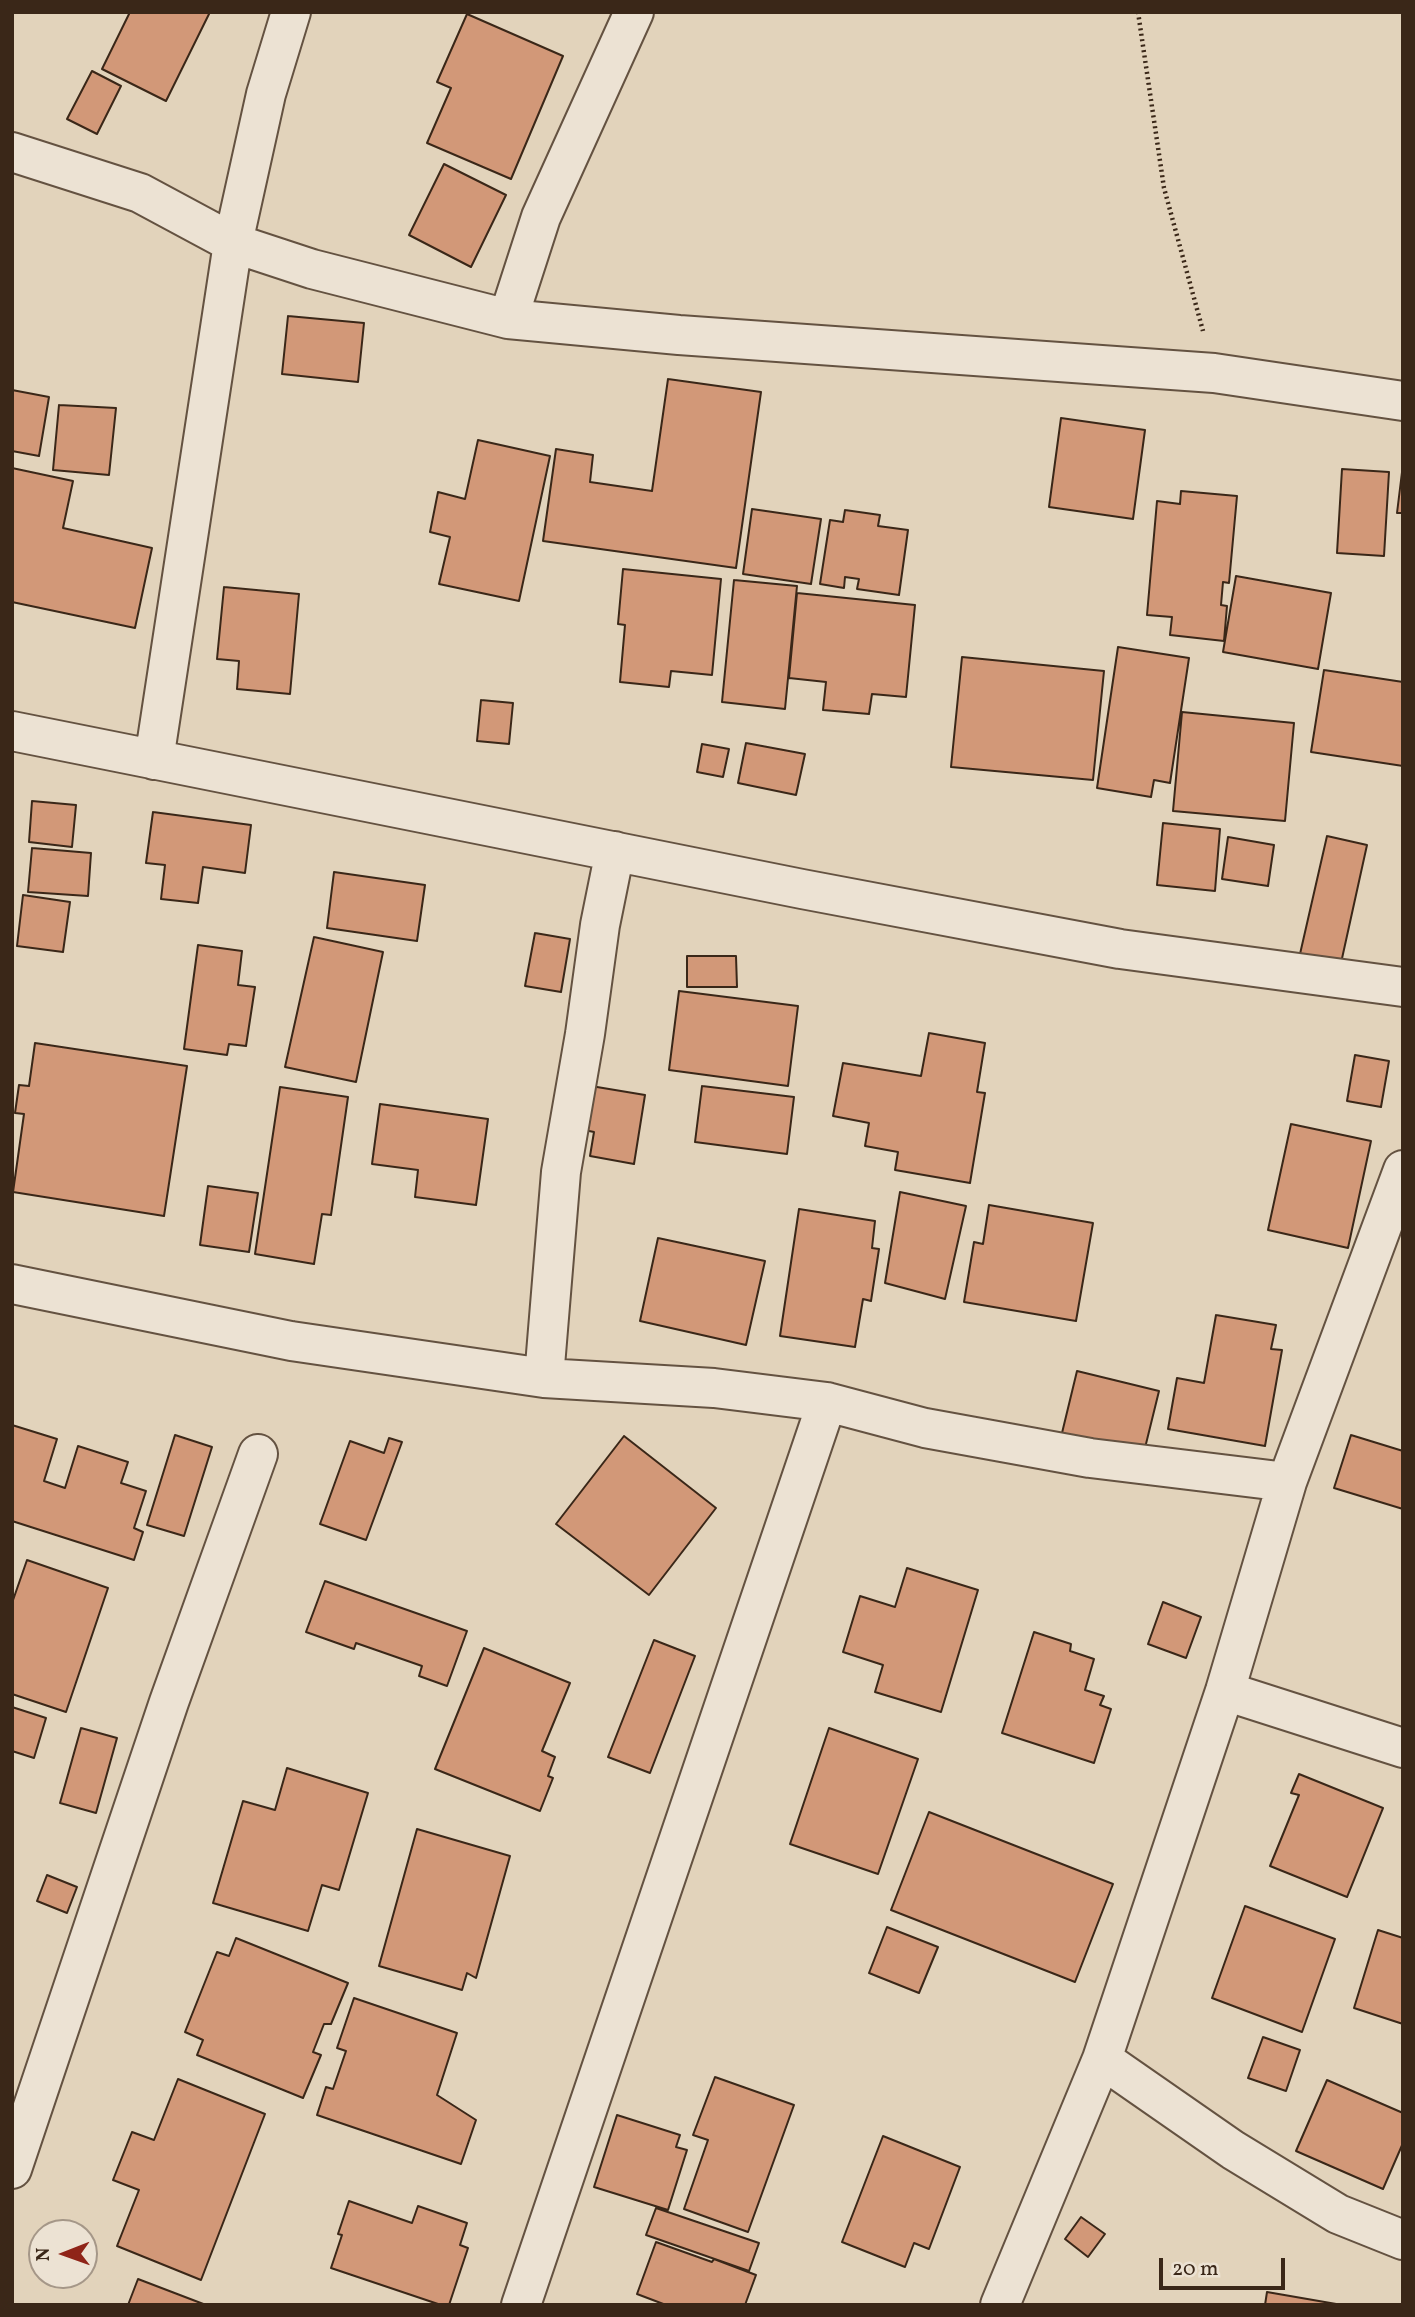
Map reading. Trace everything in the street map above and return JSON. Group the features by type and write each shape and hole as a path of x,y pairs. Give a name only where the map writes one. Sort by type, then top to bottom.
{"street":[{"path":"154,760 233,243 265,94 291,12"},
{"path":"508,319 541,217 634,12"},
{"path":"12,152 140,193 233,243 312,269 508,319 693,336 1214,373 1403,401"},
{"path":"12,731 1120,948 1403,987"},
{"path":"544,1378 561,1172 585,1034 600,925 615,851"},
{"path":"1000,2305 1102,2059 1225,1691 1287,1482 1403,1170"},
{"path":"12,1284 292,1341 544,1378 714,1388 827,1402 925,1428 1090,1458 1287,1482"},
{"path":"522,2305 827,1402"},
{"path":"12,2169 169,1702 258,1454"},
{"path":"1225,1691 1403,1748"},
{"path":"1102,2059 1233,2150 1338,2214 1403,2240"}],"path":[{"path":"1138,12 1164,188 1214,373"}],"building":[{"path":"130,12 210,12 166,101 102,69"},
{"path":"467,14 563,56 511,179 427,143 451,88 437,82"},
{"path":"92,71 121,86 97,134 67,119"},
{"path":"444,164 506,195 471,267 409,235"},
{"path":"288,316 364,323 358,382 282,374"},
{"path":"668,379 761,392 736,568 543,541 556,449 593,455 590,482 652,491"},
{"path":"12,390 49,397 39,456 12,451"},
{"path":"59,405 116,408 109,475 53,470"},
{"path":"1061,418 1145,430 1133,519 1049,507"},
{"path":"478,440 550,456 519,601 439,584 450,537 430,532 438,492 465,499"},
{"path":"1403,464 1403,513 1397,513"},
{"path":"12,468 73,481 63,528 152,548 135,628 12,602"},
{"path":"1342,469 1389,472 1384,556 1337,553"},
{"path":"1181,491 1237,496 1229,583 1223,582 1221,605 1227,606 1224,641 1170,635 1172,617 1147,615 1157,501 1180,504"},
{"path":"752,509 821,519 811,584 743,574"},
{"path":"845,510 880,515 878,526 908,530 899,595 857,589 859,579 845,577 844,588 820,584 830,520 843,522"},
{"path":"623,569 721,579 712,675 671,671 669,687 620,682 625,625 618,624"},
{"path":"1236,576 1331,593 1318,669 1223,652"},
{"path":"734,580 797,586 785,709 722,702"},
{"path":"224,587 299,594 290,694 237,689 239,661 217,659"},
{"path":"797,593 915,605 906,697 872,694 869,714 823,710 826,682 789,678"},
{"path":"1118,647 1189,658 1170,783 1154,780 1151,797 1097,788"},
{"path":"962,657 1104,671 1093,780 951,767"},
{"path":"1324,670 1403,682 1403,766 1311,752"},
{"path":"481,700 513,703 509,744 477,741"},
{"path":"1182,712 1294,723 1285,821 1173,811"},
{"path":"746,743 805,754 796,795 738,783"},
{"path":"702,744 729,749 723,777 697,772"},
{"path":"32,801 76,805 72,847 29,842"},
{"path":"153,812 251,825 245,873 203,867 198,903 161,899 165,865 146,863"},
{"path":"1163,823 1220,829 1215,891 1157,885"},
{"path":"1327,836 1367,845 1341,963 1300,954"},
{"path":"1228,837 1274,845 1268,886 1222,879"},
{"path":"32,848 91,853 88,896 28,892"},
{"path":"334,872 425,885 417,941 327,928"},
{"path":"23,895 70,902 63,952 17,946"},
{"path":"535,933 570,939 561,992 525,986"},
{"path":"314,937 383,952 356,1082 285,1067"},
{"path":"198,945 242,951 238,985 255,987 246,1046 229,1044 227,1055 184,1049"},
{"path":"687,956 736,956 737,987 687,987"},
{"path":"679,991 798,1006 788,1086 669,1070"},
{"path":"929,1033 985,1043 977,1092 985,1093 970,1183 895,1170 898,1152 865,1146 869,1123 833,1116 843,1063 921,1076"},
{"path":"35,1043 187,1066 164,1216 13,1192 24,1114 15,1113 19,1085 29,1086"},
{"path":"1355,1055 1389,1061 1381,1107 1347,1101"},
{"path":"591,1086 645,1095 634,1164 590,1156 594,1132 584,1130"},
{"path":"702,1086 794,1097 787,1154 695,1142"},
{"path":"280,1087 348,1097 331,1215 322,1214 314,1264 255,1254"},
{"path":"380,1104 488,1119 476,1205 415,1197 418,1170 372,1164"},
{"path":"1291,1124 1371,1141 1348,1248 1268,1230"},
{"path":"208,1186 258,1193 249,1252 200,1245"},
{"path":"900,1192 966,1206 945,1299 885,1283"},
{"path":"989,1205 1093,1223 1076,1321 964,1302 974,1242 983,1244"},
{"path":"799,1209 875,1221 872,1248 879,1249 871,1301 863,1299 855,1347 780,1336"},
{"path":"658,1238 765,1261 746,1345 640,1321"},
{"path":"1216,1315 1276,1325 1271,1349 1282,1350 1265,1446 1168,1429 1177,1378 1204,1383"},
{"path":"1077,1371 1159,1391 1144,1452 1062,1433"},
{"path":"12,1425 57,1439 44,1481 65,1488 78,1446 128,1462 121,1483 146,1491 134,1528 143,1532 134,1560 12,1521"},
{"path":"175,1435 212,1447 184,1536 147,1525"},
{"path":"1351,1435 1403,1451 1403,1509 1334,1488"},
{"path":"624,1436 716,1508 649,1595 556,1524"},
{"path":"389,1438 402,1442 366,1540 320,1524 350,1441 384,1453"},
{"path":"27,1560 108,1588 66,1712 12,1694 12,1603"},
{"path":"907,1568 978,1590 941,1712 875,1692 883,1665 843,1652 860,1596 895,1607"},
{"path":"325,1581 467,1631 447,1686 419,1676 422,1666 356,1643 354,1649 306,1632"},
{"path":"1163,1602 1201,1617 1186,1658 1148,1644"},
{"path":"1034,1632 1071,1644 1070,1651 1094,1659 1085,1690 1104,1696 1100,1705 1111,1709 1094,1763 1002,1733"},
{"path":"654,1640 695,1656 650,1773 608,1757"},
{"path":"484,1648 570,1683 542,1751 555,1757 548,1776 553,1778 540,1811 435,1769"},
{"path":"12,1707 46,1718 34,1758 12,1751"},
{"path":"81,1728 117,1738 96,1813 60,1803"},
{"path":"829,1728 918,1759 878,1874 790,1844"},
{"path":"287,1768 368,1793 339,1890 322,1885 308,1931 213,1903 243,1801 275,1810"},
{"path":"1299,1774 1383,1808 1347,1897 1270,1866 1299,1795 1291,1793"},
{"path":"929,1812 1113,1884 1075,1982 891,1910"},
{"path":"417,1829 510,1856 476,1978 467,1973 462,1990 379,1966"},
{"path":"47,1875 77,1887 67,1913 37,1901"},
{"path":"1245,1906 1335,1939 1302,2032 1212,1998"},
{"path":"887,1927 938,1947 919,1993 869,1973"},
{"path":"1378,1930 1403,1938 1403,2024 1354,2008"},
{"path":"236,1938 348,1983 331,2024 324,2024 313,2052 321,2055 303,2098 197,2055 203,2040 185,2032 217,1952 229,1956"},
{"path":"354,1998 457,2033 437,2095 476,2120 461,2164 317,2115 326,2087 333,2089 346,2051 337,2048"},
{"path":"1263,2037 1300,2050 1286,2091 1248,2078"},
{"path":"715,2077 794,2105 748,2232 684,2209 708,2140 693,2135"},
{"path":"178,2079 265,2114 201,2280 117,2246 139,2190 113,2180 132,2132 154,2140"},
{"path":"1327,2080 1403,2113 1403,2143 1383,2189 1296,2151"},
{"path":"617,2115 680,2135 676,2147 687,2150 668,2210 594,2187"},
{"path":"883,2136 960,2167 929,2249 914,2243 905,2267 842,2242"},
{"path":"349,2201 412,2223 418,2206 467,2223 460,2245 468,2248 449,2305 441,2305 331,2268"},
{"path":"656,2208 759,2243 749,2271 646,2235"},
{"path":"1081,2217 1105,2234 1088,2257 1065,2239"},
{"path":"656,2242 756,2275 745,2305 666,2305 637,2294"},
{"path":"138,2279 206,2305 128,2305"},
{"path":"1267,2292 1342,2305 1265,2305"}]}
